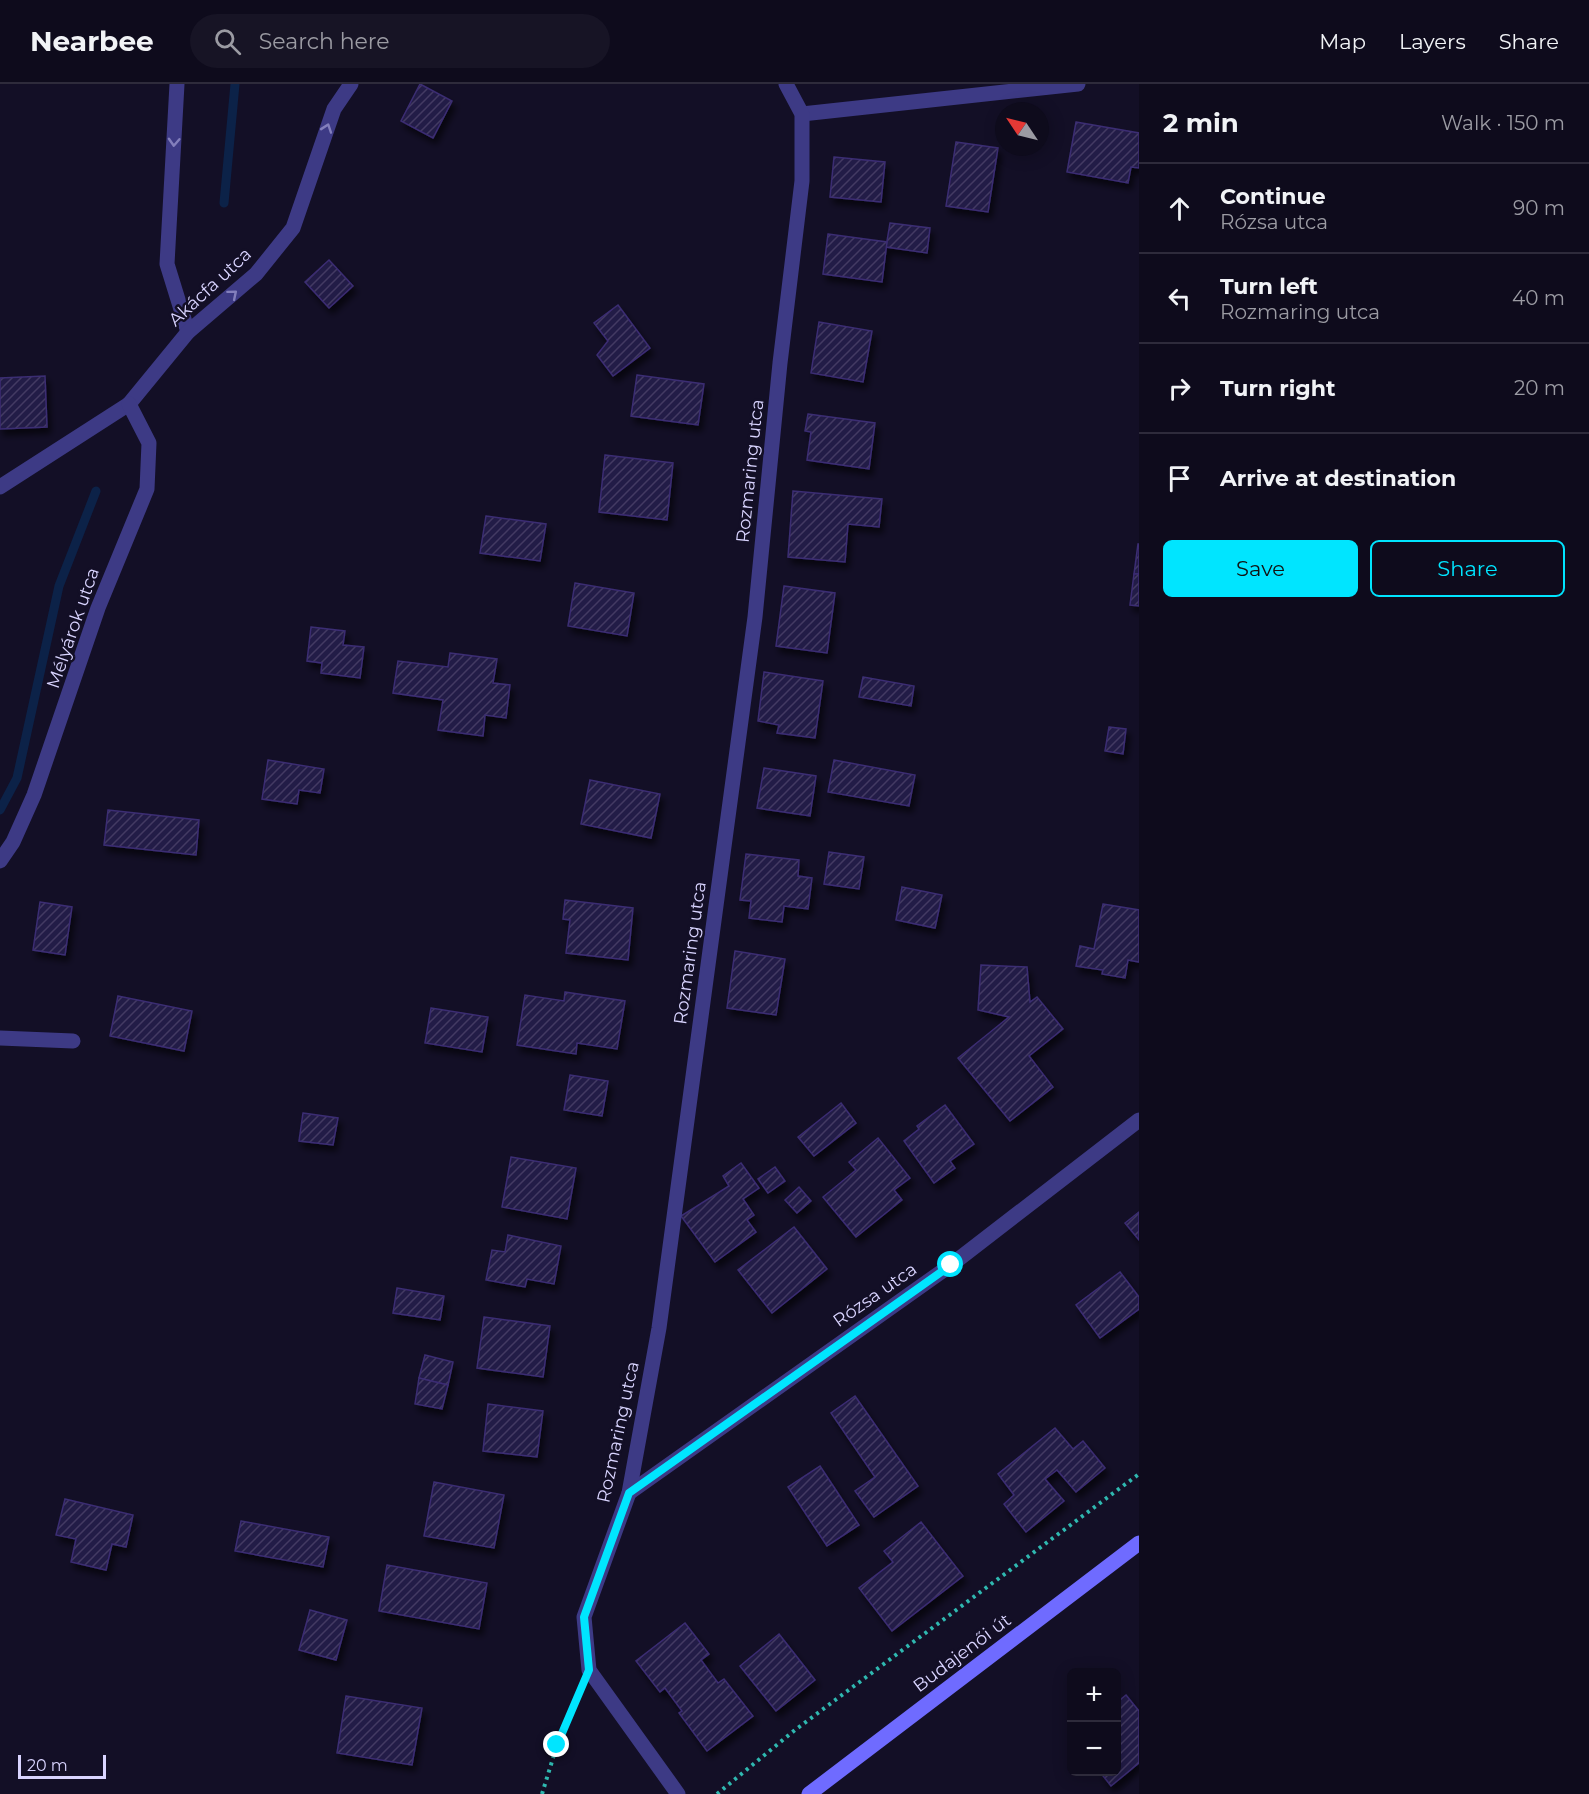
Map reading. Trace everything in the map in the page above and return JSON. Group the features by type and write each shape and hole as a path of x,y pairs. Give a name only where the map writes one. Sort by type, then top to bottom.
{"main road":[{"name":"Budajenői út","path":"809,1794 1139,1543"}],"street":[{"path":"177,84 167,264 188,332"},
{"name":"Akácfa utca","path":"0,487 129,404 188,332 256,274 293,228 334,109 351,84"},
{"name":"Rozmaring utca","path":"589,1670 584,1617 629,1493 659,1328 755,617 780,363 802,181 802,114 786,84"},
{"path":"802,114 1078,84"},
{"name":"Mélyárok utca","path":"0,861 13,842 34,795 98,608 147,489 149,443 129,404"},
{"path":"0,1038 73,1041"},
{"name":"Rózsa utca","path":"629,1493 951,1265 1139,1120"},
{"path":"589,1670 678,1794"}],"path":[{"path":"717,1794 795,1731 1139,1474"},
{"path":"542,1794 557,1745 589,1670"}],"building":[{"path":"420,84 452,101 433,138 401,121"},
{"path":"1076,122 1139,133 1139,168 1131,167 1128,183 1067,172"},
{"path":"956,142 995,148 997,156 988,212 946,206"},
{"path":"834,157 885,162 881,202 830,197"},
{"path":"890,223 930,228 927,253 886,247"},
{"path":"828,234 887,242 882,282 823,274"},
{"path":"329,260 353,286 329,308 305,282"},
{"path":"618,305 650,348 613,376 597,355 608,341 594,323"},
{"path":"819,322 872,331 863,382 811,373"},
{"path":"637,375 704,384 698,425 631,416"},
{"path":"45,376 47,427 0,429 0,378"},
{"path":"808,414 875,423 869,469 807,460 811,432 805,431"},
{"path":"605,455 673,463 667,520 599,512"},
{"path":"793,491 882,499 879,527 848,524 845,562 788,557"},
{"path":"486,516 546,524 540,561 480,553"},
{"path":"1138,544 1139,574 1134,574"},
{"path":"1134,574 1139,574 1139,606 1130,605"},
{"path":"575,583 634,593 627,636 568,626"},
{"path":"784,586 835,593 827,653 776,646"},
{"path":"311,627 345,631 343,645 364,647 360,678 321,673 322,663 307,661"},
{"path":"450,653 497,659 493,683 510,685 506,718 485,715 483,736 438,730 443,700 393,693 398,661 448,667"},
{"path":"764,672 823,681 815,738 777,733 779,725 758,721"},
{"path":"863,677 914,686 911,706 859,697"},
{"path":"1109,727 1126,729 1123,754 1105,751"},
{"path":"268,760 324,769 320,793 299,790 297,804 262,799"},
{"path":"834,760 915,775 909,806 828,792"},
{"path":"764,768 816,776 810,816 757,808"},
{"path":"590,780 660,794 651,838 581,824"},
{"path":"108,810 199,820 196,855 104,845"},
{"path":"829,852 864,857 859,889 824,884"},
{"path":"746,854 799,860 798,876 812,878 808,909 784,906 782,922 749,918 751,901 740,900"},
{"path":"902,887 942,895 935,928 896,920"},
{"path":"565,900 633,908 628,960 566,953 570,920 563,919"},
{"path":"40,902 72,907 65,955 33,950"},
{"path":"1103,904 1139,910 1139,962 1128,960 1125,978 1102,974 1103,970 1076,966 1080,946 1094,949"},
{"path":"735,951 785,959 776,1015 727,1008"},
{"path":"981,965 1027,967 1030,1002 1037,997 1063,1029 1029,1056 1053,1087 1010,1121 958,1058 1009,1017 978,1010"},
{"path":"565,992 625,1001 617,1049 577,1043 576,1054 517,1045 525,995 564,1001"},
{"path":"118,996 192,1011 184,1051 110,1036"},
{"path":"431,1008 488,1017 482,1052 425,1043"},
{"path":"570,1075 608,1081 602,1116 564,1110"},
{"path":"841,1103 856,1123 814,1156 798,1137"},
{"path":"945,1105 974,1144 950,1161 955,1168 934,1183 904,1141 919,1129 917,1126"},
{"path":"303,1113 338,1118 333,1145 299,1141"},
{"path":"878,1138 910,1178 894,1190 902,1200 856,1237 823,1197 856,1170 849,1162"},
{"path":"511,1157 576,1168 567,1219 502,1207"},
{"path":"741,1163 759,1188 743,1199 754,1215 747,1220 756,1232 715,1262 681,1216 729,1186 723,1176"},
{"path":"775,1167 785,1181 768,1193 758,1179"},
{"path":"799,1187 811,1201 797,1213 785,1200"},
{"path":"1139,1212 1139,1240 1125,1223"},
{"path":"794,1227 827,1269 772,1313 738,1270"},
{"path":"508,1235 561,1246 554,1284 527,1279 525,1287 486,1280 492,1250 505,1252"},
{"path":"1120,1272 1139,1297 1139,1309 1100,1338 1076,1305"},
{"path":"397,1288 444,1296 440,1320 393,1313"},
{"path":"484,1317 550,1326 543,1377 477,1368"},
{"path":"425,1355 453,1362 448,1385 419,1378"},
{"path":"419,1378 448,1385 442,1409 415,1404"},
{"path":"855,1396 918,1486 874,1517 855,1491 875,1477 831,1413"},
{"path":"488,1404 543,1411 537,1457 483,1451"},
{"path":"1055,1428 1073,1449 1083,1441 1105,1468 1076,1492 1057,1470 1045,1479 1064,1501 1026,1532 1004,1504 1014,1495 998,1474"},
{"path":"820,1466 859,1525 827,1546 788,1487"},
{"path":"434,1482 504,1495 494,1548 424,1536"},
{"path":"65,1499 133,1515 126,1547 112,1544 106,1570 71,1562 76,1539 56,1535"},
{"path":"241,1521 329,1537 323,1567 235,1551"},
{"path":"921,1522 963,1576 892,1631 859,1588 893,1562 884,1551"},
{"path":"387,1565 487,1583 479,1629 379,1611"},
{"path":"310,1610 347,1620 336,1660 299,1650"},
{"path":"685,1623 709,1654 701,1660 718,1683 724,1679 753,1716 707,1751 679,1713 682,1711 665,1688 660,1692 636,1661"},
{"path":"779,1634 815,1680 776,1711 740,1666"},
{"path":"1126,1695 1139,1711 1139,1763 1111,1786 1103,1776 1121,1776 1121,1699"},
{"path":"346,1696 422,1708 412,1765 337,1753"}],"waterway":[{"path":"224,203 235,84"},
{"path":"0,810 17,778 59,586 96,491"}],"route":[{"path":"557,1745 589,1670 584,1617 629,1493 951,1265"}]}
